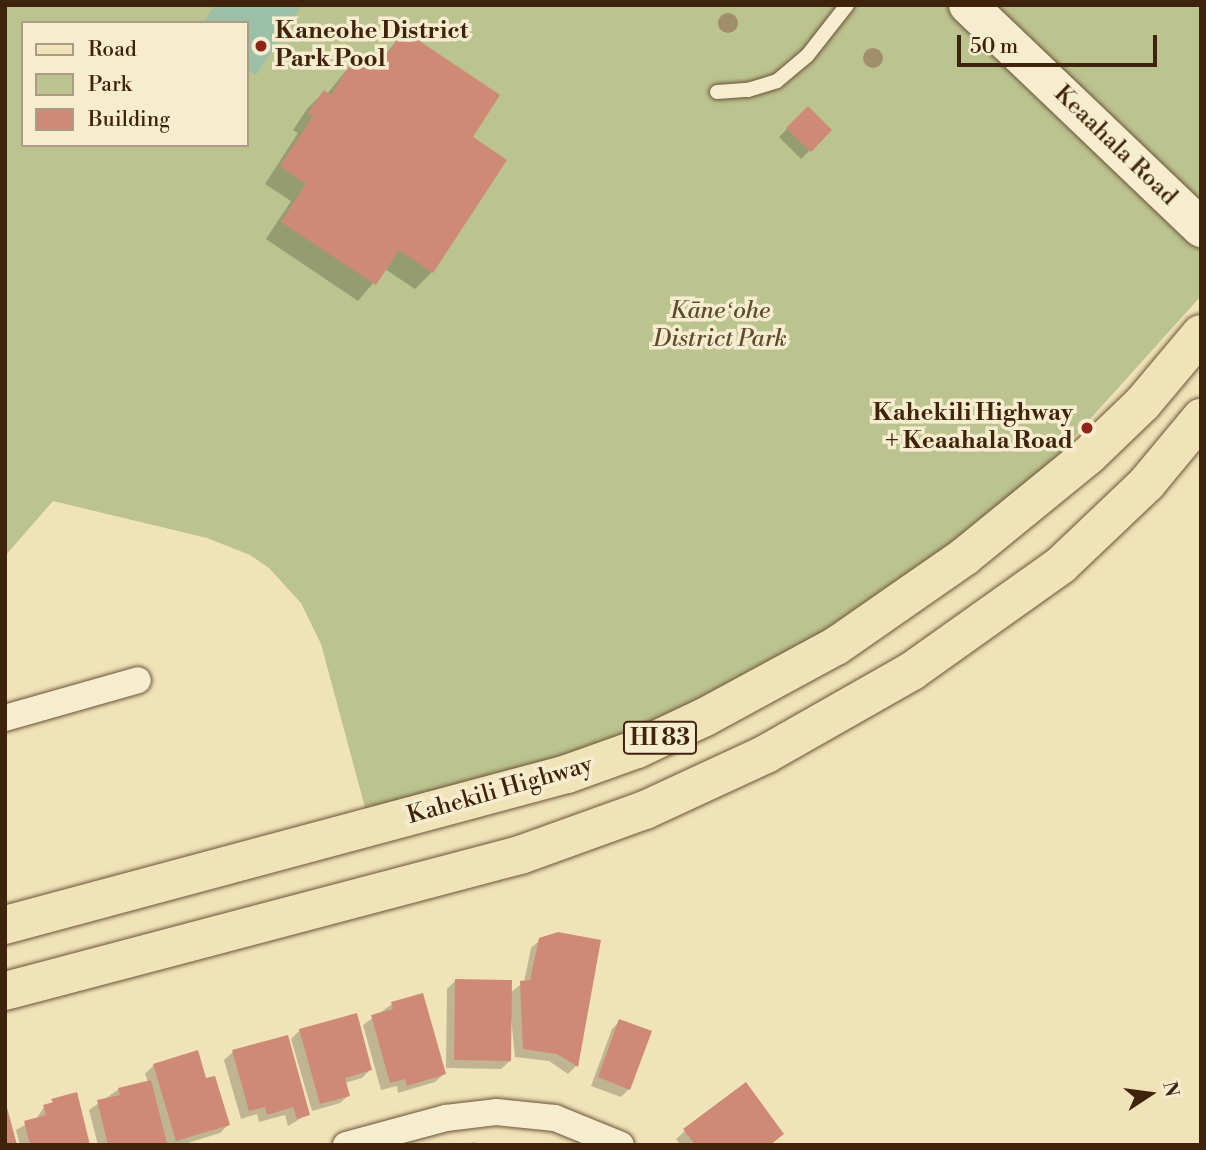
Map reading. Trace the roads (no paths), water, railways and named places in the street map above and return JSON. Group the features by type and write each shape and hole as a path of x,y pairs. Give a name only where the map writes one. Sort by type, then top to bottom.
{"main road":[{"name":"Kahekili Highway","path":"5,925 568,774 637,749 705,717 836,646 964,557 1088,455 1143,403 1201,334"},
{"name":"HI 83","path":"5,991 520,855 645,810 754,760 912,671 1061,565 1139,492 1201,418"}],"street":[{"name":"Keaahala Road","path":"968,5 1201,228"},
{"path":"5,718 138,680"},
{"path":"346,1145 446,1118 492,1112 555,1118 621,1145"}],"lane":[{"path":"717,92 748,90 777,81 807,56 847,5"}],"place":[{"name":"Kaneohe District Park Pool","path":"261,46"},
{"name":"Kahekili Highway + Keaahala Road","path":"1087,428"}],"park label":[{"name":"Kāneʻohe District Park","path":"720,326"}]}
